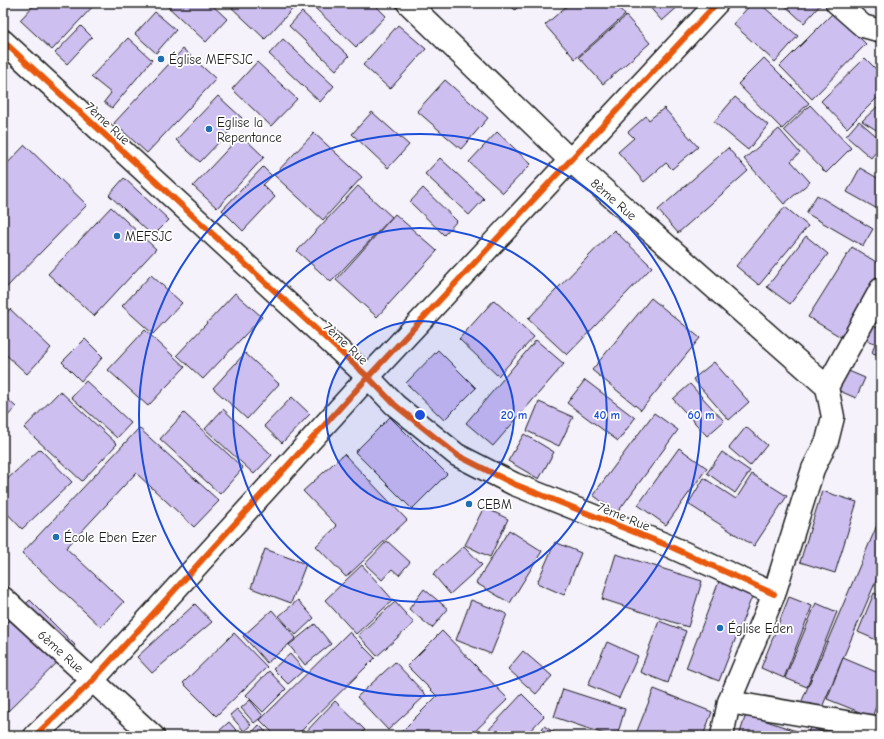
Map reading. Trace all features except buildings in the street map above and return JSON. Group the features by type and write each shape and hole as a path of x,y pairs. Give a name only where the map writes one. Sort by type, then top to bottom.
{"street":[{"name":"8ème Rue","path":"408,3 570,160 827,387"},
{"path":"35,736 93,680 368,377 717,3"},
{"path":"837,3 863,26 881,31"},
{"name":"7ème Rue","path":"3,41 368,377 395,405 457,455 514,484 669,546 774,594"},
{"path":"722,736 729,702 774,594 813,469 827,441 834,417 827,387 881,289"},
{"name":"6ème Rue","path":"3,598 153,736"},
{"path":"729,702 881,728"}],"cycle path":[{"path":"35,736 93,680 368,377 717,3"},
{"path":"3,41 368,377 395,405 457,455 514,484 669,546 774,594"}],"place":[{"name":"Église MEFSJC","path":"161,59"},
{"name":"Eglise la Repentance","path":"209,129"},
{"name":"MEFSJC","path":"117,236"},
{"name":"CEBM","path":"469,504"},
{"name":"École Eben Ezer","path":"56,537"},
{"name":"Église Eden","path":"720,628"}]}
